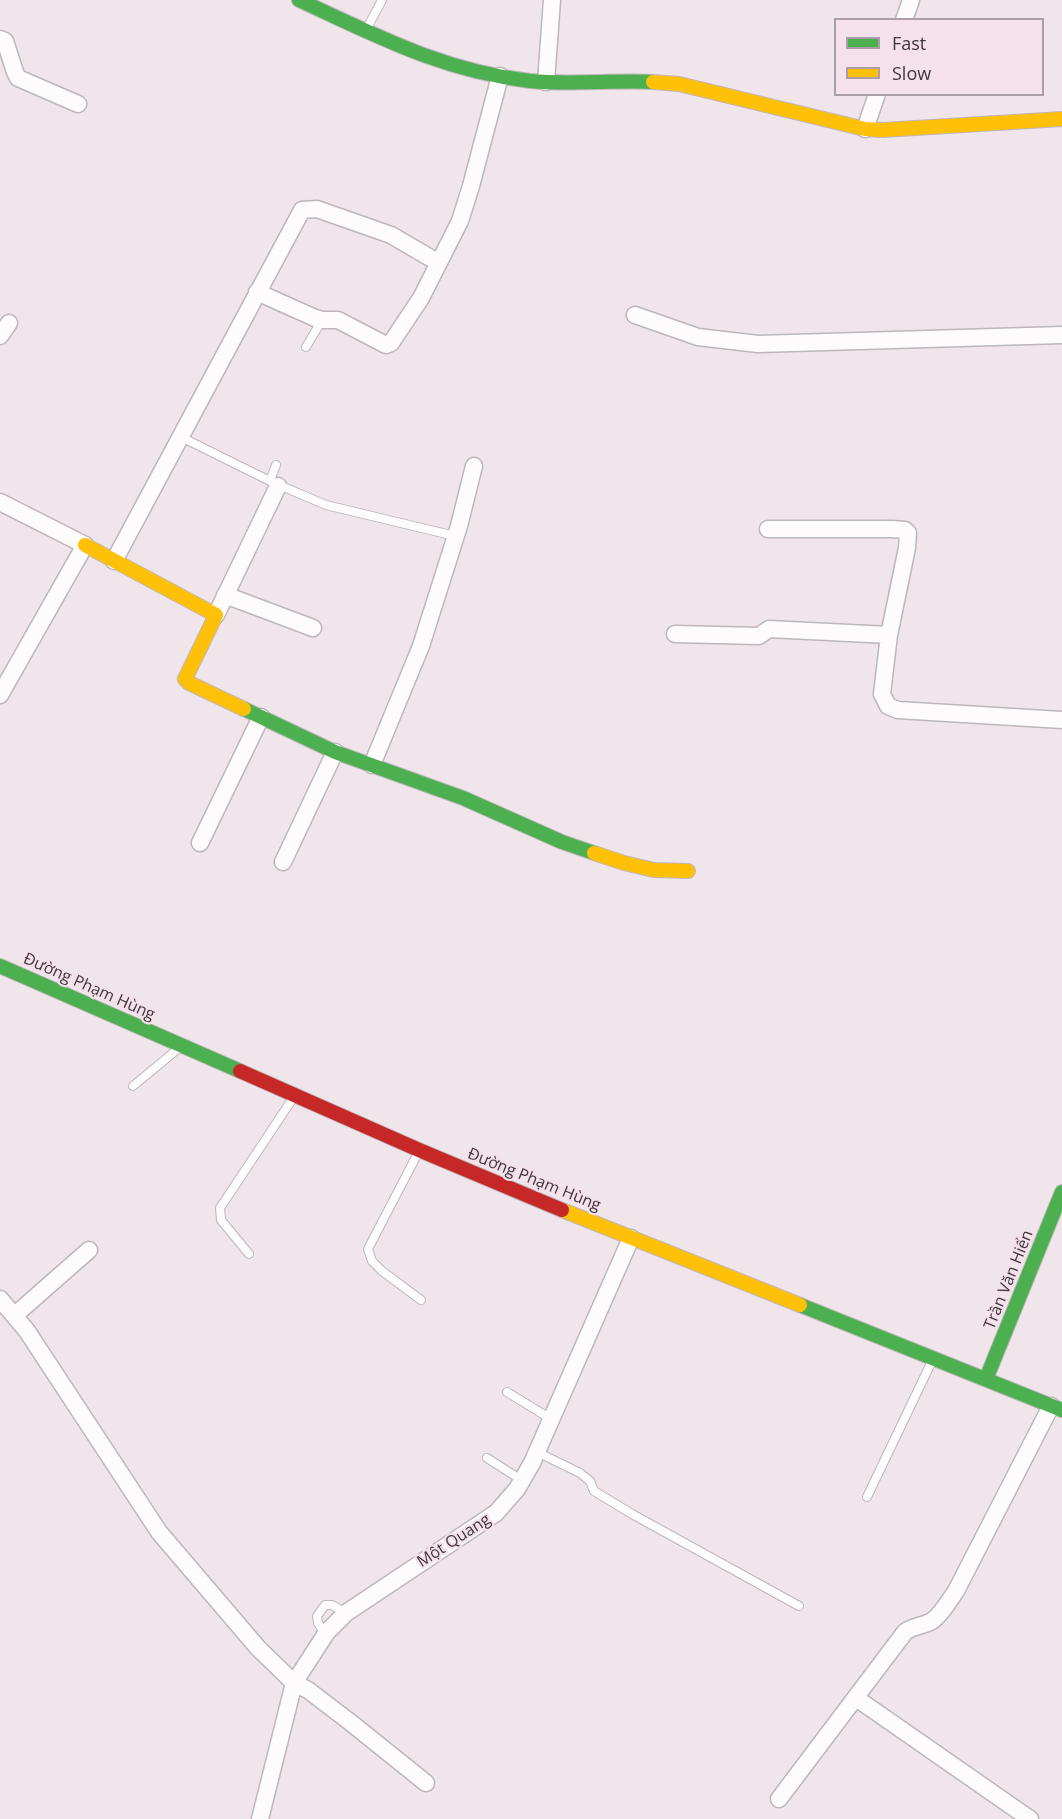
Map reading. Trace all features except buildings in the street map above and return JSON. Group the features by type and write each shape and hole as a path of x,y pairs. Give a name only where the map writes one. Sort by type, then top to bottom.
{"street":[{"path":"299,0 420,55 458,67 500,76 546,82 650,81 679,84 865,129 883,130 1062,119"},
{"path":"546,82 552,0"},
{"path":"905,18 911,0"},
{"path":"0,39 5,42 18,78 78,104"},
{"path":"257,292 322,320 338,320 386,345 391,343 421,298 460,221 500,76"},
{"path":"865,129 876,96"},
{"path":"114,561 302,210 317,209 391,235 439,263"},
{"path":"634,315 698,337 758,344 1062,335"},
{"path":"372,765 421,646 455,537 474,466"},
{"path":"275,484 216,615 188,670 185,679 189,683 335,752 463,798 584,850 654,870 688,871"},
{"path":"0,502 216,615"},
{"path":"768,530 892,529 905,530 908,533 889,634 882,694 888,706 898,710 1062,720"},
{"path":"0,695 85,545"},
{"path":"225,595 313,628"},
{"path":"675,634 759,636 772,629 889,634"},
{"path":"200,843 261,717"},
{"path":"284,862 335,752"},
{"name":"Đường Phạm Hùng","path":"0,966 419,1150 631,1238 1056,1408"},
{"name":"Trần Văn Hiển","path":"986,1379 1062,1192"},
{"name":"Một Quang","path":"260,1819 294,1683 325,1634 346,1613 496,1513 523,1481 631,1238"},
{"path":"15,1315 89,1250"},
{"path":"0,1299 27,1331 159,1532 258,1648 294,1683 308,1690 426,1783"},
{"path":"779,1799 905,1632 931,1621 957,1591 1056,1408"},
{"path":"856,1698 1030,1819"}],"lane":[{"path":"366,31 382,0"},
{"path":"306,347 322,320"},
{"path":"182,437 275,484 326,505 455,537"},
{"path":"275,484 271,478 276,465"},
{"path":"133,1086 182,1046"},
{"path":"249,1254 221,1220 220,1208 295,1095"},
{"path":"419,1150 368,1249 372,1261 382,1271 421,1300"},
{"path":"867,1497 933,1358"},
{"path":"507,1392 551,1419"},
{"path":"537,1452 580,1473 590,1481 594,1491 632,1514 799,1606"},
{"path":"487,1458 523,1481"}],"traffic: fast":[{"path":"299,0 411,50 468,69 498,76 545,82 653,82"},
{"path":"244,709 335,752 463,798 562,842 594,853"},
{"path":"0,966 240,1071"},
{"path":"986,1379 1062,1192"},
{"path":"800,1305 1062,1410"}],"traffic: slow":[{"path":"653,82 679,84 865,129 883,130 1062,119"},
{"path":"85,545 216,615 185,679 244,709"},
{"path":"594,853 654,870 688,871"},
{"path":"562,1210 800,1305"}],"traffic: jam":[{"path":"240,1071 562,1210"}]}
